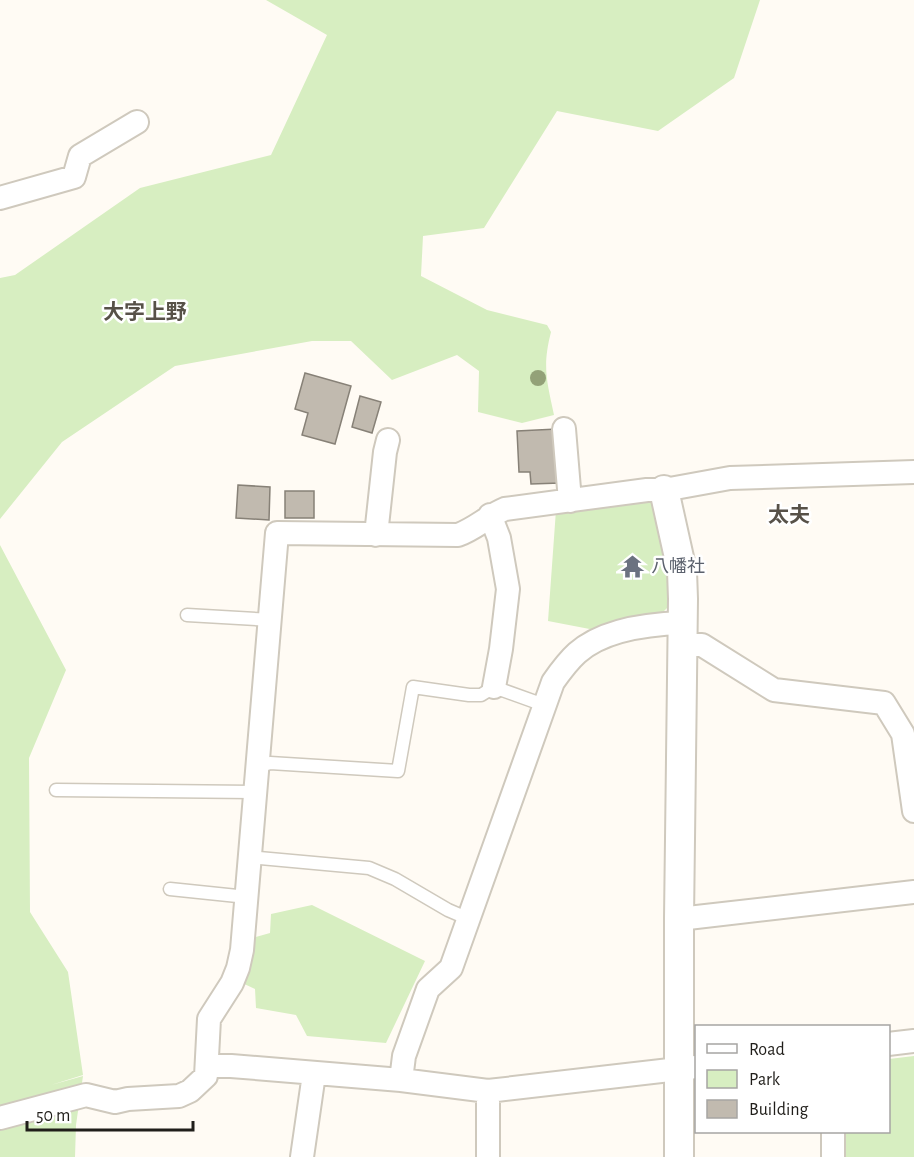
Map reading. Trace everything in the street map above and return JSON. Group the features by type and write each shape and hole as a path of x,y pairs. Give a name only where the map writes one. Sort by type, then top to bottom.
{"street":[{"path":"0,198 74,177 80,156 137,122"},
{"path":"564,429 570,501"},
{"path":"376,535 388,440"},
{"path":"0,1118 86,1095 115,1102 179,1096 199,1085 206,1076 209,1020 225,996 238,968 247,897 248,857 277,533 458,535 469,531 490,515 505,509 647,490 664,490 730,478 914,472"},
{"path":"664,490 682,571 679,919 688,1068 679,1157"},
{"path":"490,515 499,538 508,589 494,687"},
{"path":"401,1080 404,1056 428,989 451,968 553,682 569,661 586,646 622,632 657,624 683,634 774,690 885,703 909,741 914,811"},
{"path":"679,919 914,892"},
{"path":"890,1044 914,1041"},
{"path":"207,1066 401,1080 488,1091 688,1068"},
{"path":"302,1157 314,1074"},
{"path":"488,1091 488,1157"},
{"path":"832,1157 833,1133"}],"lane":[{"path":"187,615 271,620"},
{"path":"257,767 270,763 398,771 413,687 481,695 494,687 544,705"},
{"path":"56,789 254,792"},
{"path":"248,857 369,868 469,919"},
{"path":"170,889 247,897"}],"green space":[{"path":"266,0 760,0 734,78 658,131 557,111 484,228 423,236 421,276 487,310 547,325 551,332 546,374 554,415 522,423 478,412 479,371 457,355 392,380 351,341 312,341 175,366 62,442 0,519 0,278 15,275 140,188 271,155 327,35"},
{"path":"645,499 653,504 666,562 669,606 658,617 600,631 548,621 556,510"},
{"path":"0,545 66,670 29,758 30,912 68,972 83,1075 51,1085 83,1076 76,1125 75,1157 0,1157"},
{"path":"312,905 425,961 386,1043 307,1036 296,1015 256,1008 255,989 240,982 252,938 270,933 271,914"},
{"path":"914,1056 914,1157 841,1157 840,1133 890,1133 890,1059"}],"building":[{"path":"305,373 351,386 335,444 302,435 308,413 295,409"},
{"path":"360,396 381,402 372,433 352,427"},
{"path":"557,429 560,483 531,484 530,472 519,472 517,431"},
{"path":"238,485 270,487 269,520 236,518"},
{"path":"285,491 314,491 314,518 285,518"}],"place":[{"name":"八幡社","path":"633,567"}],"district":[{"name":"大字上野","path":"145,312"},
{"name":"太夫","path":"789,515"}]}
